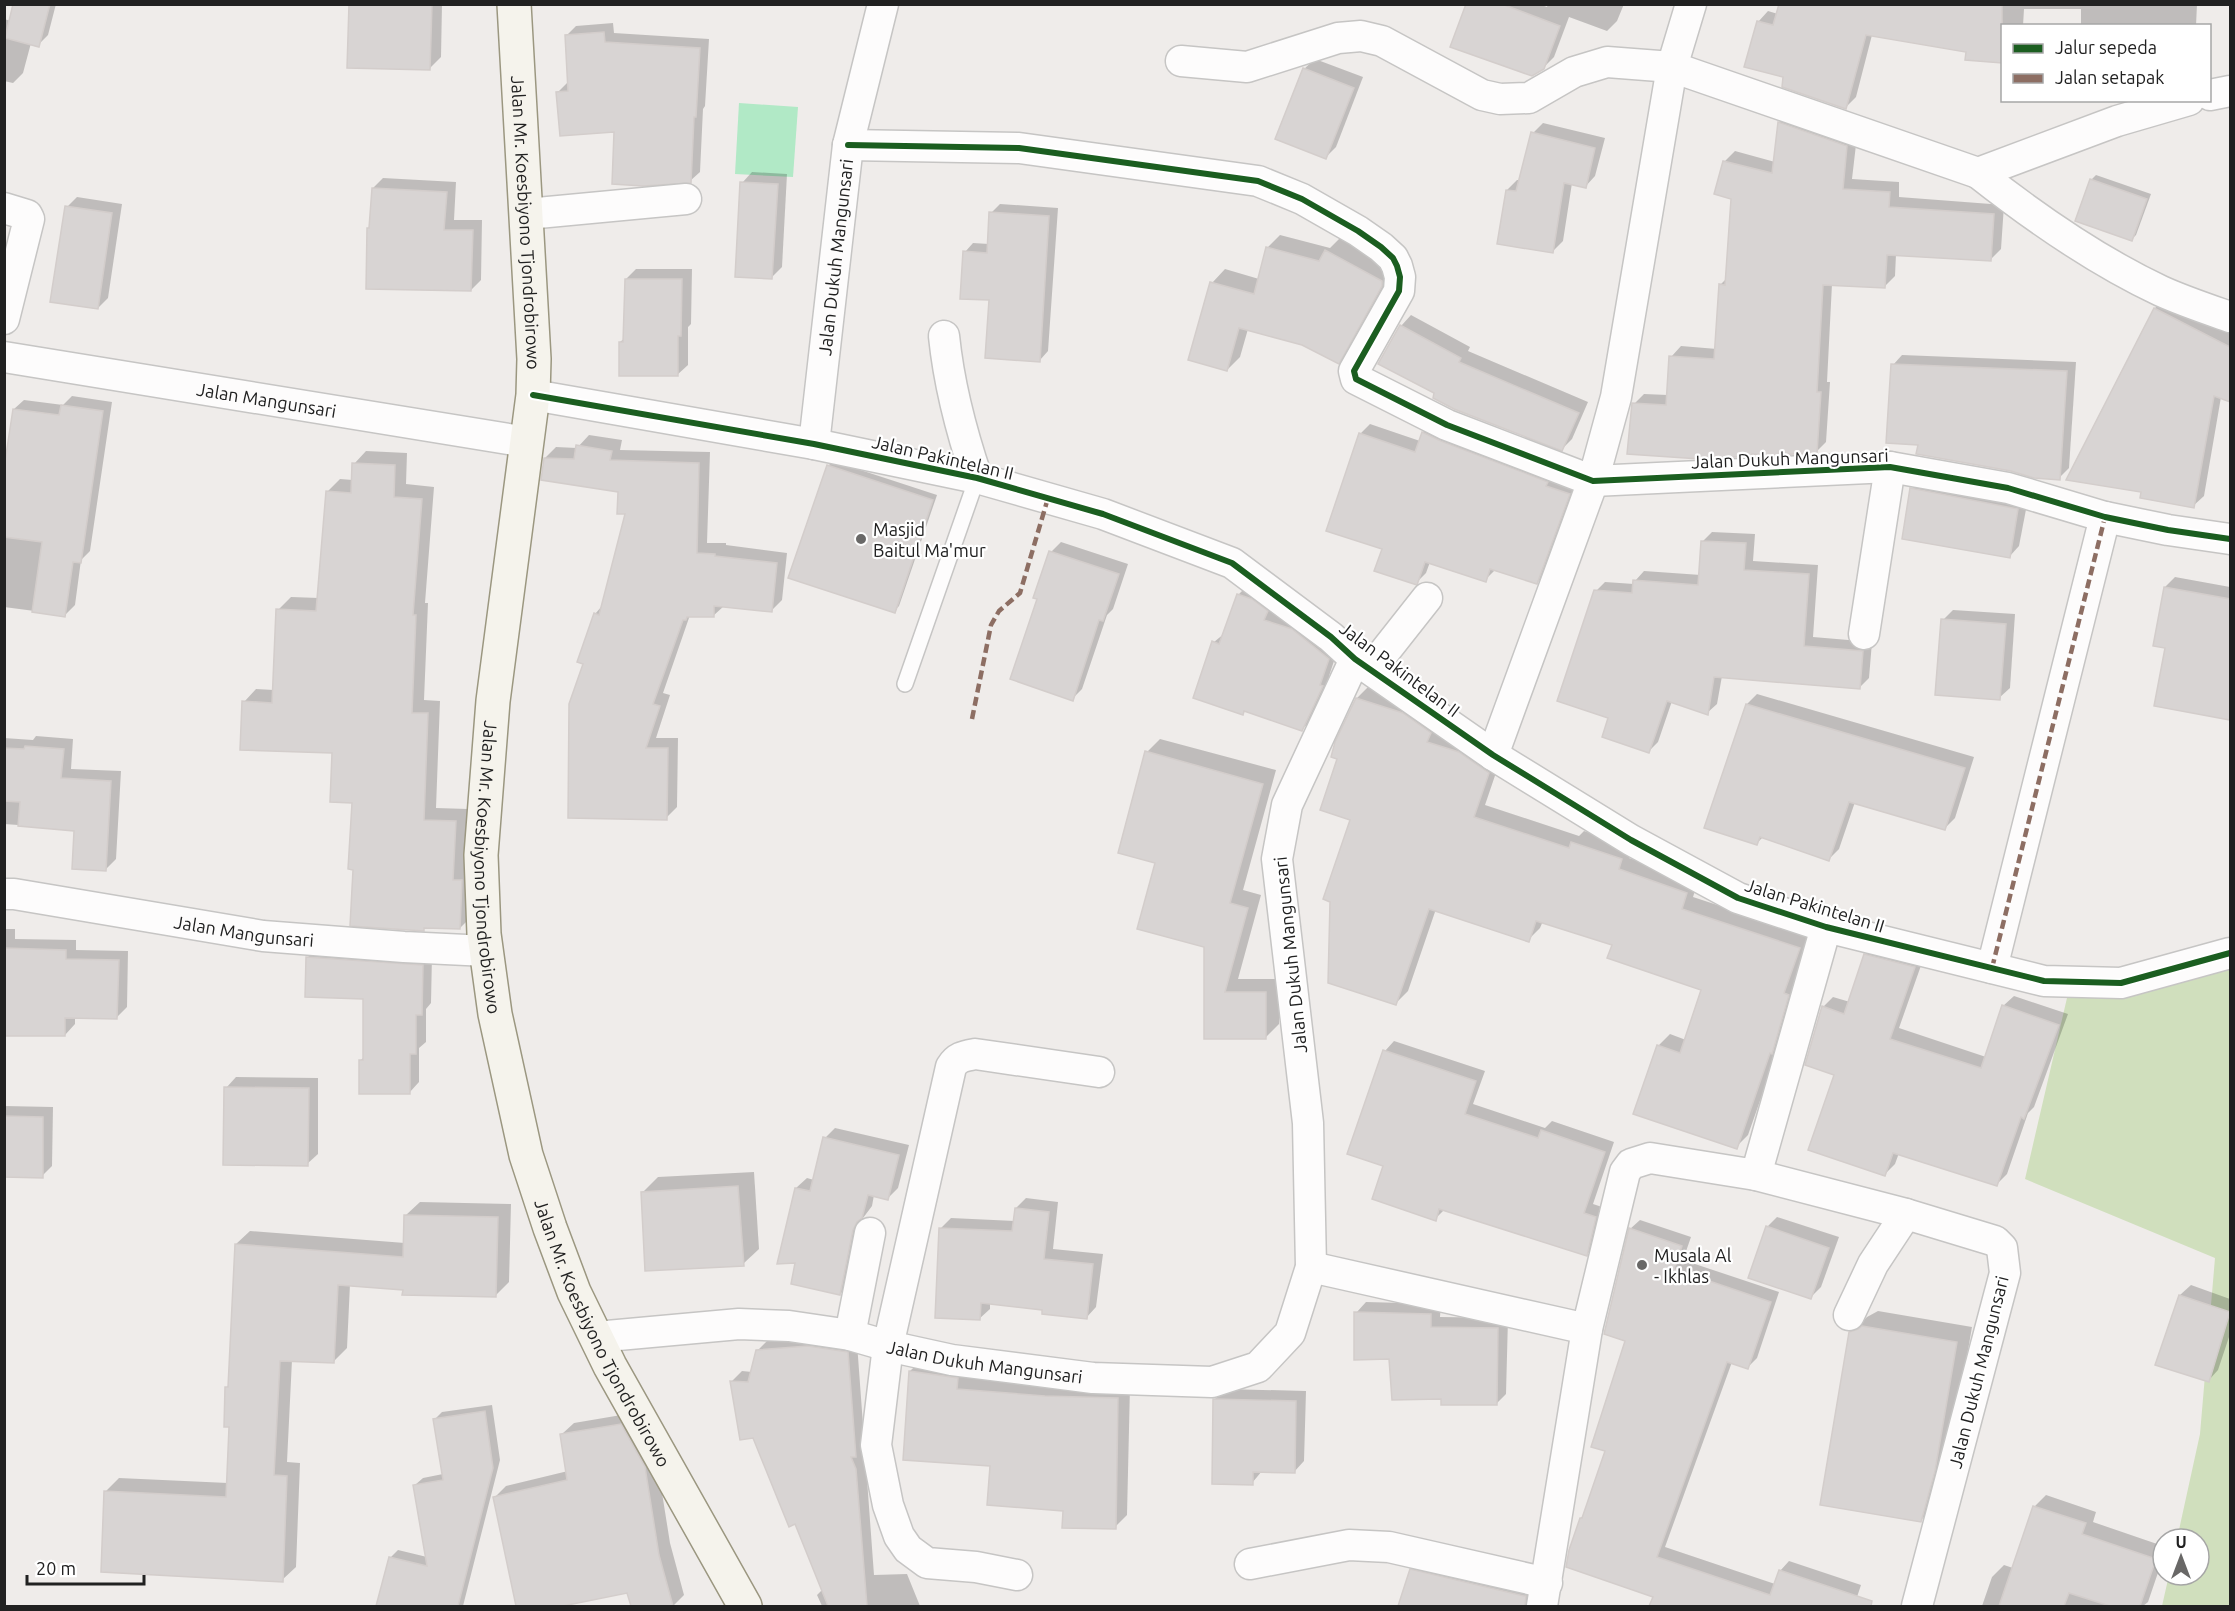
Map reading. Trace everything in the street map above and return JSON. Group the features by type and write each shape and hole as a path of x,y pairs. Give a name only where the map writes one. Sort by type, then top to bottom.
{"main road":[{"name":"Jalan Mr. Koesbiyono Tjondrobirowo","path":"514,4 534,359 533,394 493,701 481,855 484,934 495,1014 526,1155 574,1292 610,1366 745,1606"}],"street":[{"name":"Jalan Dukuh Mangunsari","path":"814,444 848,144 883,4"},
{"path":"1493,755 1593,481 1616,397 1672,67 1691,4"},
{"path":"1181,61 1247,67 1338,38 1361,36 1382,41 1482,95 1500,99 1529,98 1574,72 1607,62 1672,67 1978,173 2030,214 2122,272 2163,292 2230,317"},
{"path":"2211,95 2230,91"},
{"path":"1978,173 2117,121 2182,102"},
{"name":"Jalan Dukuh Mangunsari","path":"848,144 1019,148 1258,181 1302,199 1382,247 1393,258 1397,266 1400,277 1399,291 1353,373 1356,379 1447,425 1593,481 1890,467 2008,488 2105,517 2168,530 2230,538"},
{"path":"527,214 686,199"},
{"path":"4,208 27,215 28,219 4,319"},
{"path":"944,336 948,375 959,425 977,478"},
{"name":"Jalan Mangunsari","path":"4,357 527,442"},
{"name":"Jalan Pakintelan II","path":"533,394 814,444 977,478 1103,514 1232,563 1331,637 1363,664 1493,755 1631,840 1738,898 1826,927 2044,981 2121,983 2230,952"},
{"path":"1864,634 1890,467"},
{"path":"1992,968 2105,517"},
{"name":"Jalan Dukuh Mangunsari","path":"596,1336 739,1324 789,1326 850,1335 952,1360 1093,1378 1212,1382 1258,1367 1290,1333 1311,1267 1308,1123 1277,859 1287,805 1363,664 1426,598"},
{"name":"Jalan Mangunsari","path":"4,894 263,936 487,951"},
{"path":"1756,1175 1826,927"},
{"path":"1017,1575 976,1567 927,1563 908,1548 899,1536 888,1505 876,1445 888,1346 951,1066 960,1057 975,1054 1099,1072"},
{"name":"Jalan Dukuh Mangunsari","path":"1544,1595 1587,1329 1625,1172 1631,1164 1650,1158 1756,1175 1906,1214 1995,1241 2002,1248 2005,1273 1917,1606"},
{"path":"1849,1315 1873,1264 1906,1214"},
{"path":"850,1335 870,1233"},
{"path":"1311,1267 1587,1329"},
{"path":"1250,1564 1349,1545 1378,1546 1544,1595"}],"lane":[{"path":"905,684 977,478"}],"green space":[{"path":"739,103 798,107 793,177 735,174"},
{"path":"2230,950 2230,1606 2162,1606 2166,1587 2211,1587 2211,1527 2180,1527 2200,1434 2215,1258 2025,1179 2070,985"}],"building":[{"path":"13,4 50,4 39,47 5,38"},
{"path":"349,4 432,4 430,70 347,68"},
{"path":"1466,4 1502,4 1560,26 1544,69 1532,76 1450,47"},
{"path":"1779,4 2002,4 2001,63 1965,60 1966,52 1866,35 1846,109 1782,87 1783,77 1744,67 1757,21 1773,25"},
{"path":"604,32 605,42 700,48 691,183 643,186 612,184 614,132 560,136 556,92 568,91 565,35"},
{"path":"1303,68 1354,88 1326,159 1275,139"},
{"path":"1778,122 1847,146 1843,189 1890,192 1889,207 1994,214 1991,261 1887,255 1885,288 1823,285 1817,392 1821,392 1817,453 1752,454 1752,456 1700,459 1627,454 1632,403 1666,405 1669,356 1714,359 1719,284 1725,285 1731,199 1714,194 1723,161 1772,173"},
{"path":"1531,132 1595,148 1586,188 1564,183 1553,253 1497,244 1506,190 1516,191"},
{"path":"2090,179 2147,199 2132,241 2075,221"},
{"path":"740,182 778,184 772,279 735,277"},
{"path":"372,188 447,192 444,230 473,230 471,291 366,289 367,228 369,228"},
{"path":"65,206 112,213 98,309 50,302"},
{"path":"989,212 1049,216 1040,362 985,358 989,300 960,299 963,251 987,253"},
{"path":"1266,247 1319,261 1325,250 1382,281 1382,286 1339,364 1302,345 1239,328 1227,371 1188,360 1210,282 1254,294"},
{"path":"625,279 682,279 678,376 619,376 619,342 623,342"},
{"path":"2154,308 2230,347 2230,402 2214,396 2194,508 2140,498 2141,492 2066,480"},
{"path":"1400,325 1461,358 1459,362 1579,413 1562,451 1454,409 1433,398 1434,393 1378,364"},
{"path":"1891,364 2067,371 2060,480 2034,478 2011,471 1916,454 1918,445 1886,443"},
{"path":"61,405 103,411 81,563 73,562 65,617 32,612 42,542 4,537 4,468 13,409 59,415"},
{"path":"1422,432 1548,482 1546,486 1570,494 1537,584 1490,569 1486,582 1425,562 1417,585 1374,571 1382,549 1326,531 1359,433 1415,452"},
{"path":"576,445 612,451 610,460 699,463 697,553 777,563 772,612 714,606 714,617 687,617 683,620 653,704 660,706 646,748 668,748 667,820 568,818 569,704 583,664 577,662 594,613 599,615 625,514 617,514 618,492 541,480 544,458 574,459"},
{"path":"352,463 395,465 394,497 422,499 413,615 416,615 412,713 428,713 424,820 456,821 453,880 462,880 460,929 424,928 424,931 350,926 353,870 348,869 352,803 330,802 332,753 240,750 242,701 272,703 276,609 316,611 326,491 351,493"},
{"name":"Masjid Baitul Ma'mur","path":"827,465 933,500 895,613 788,578"},
{"path":"1910,488 2018,509 2010,558 1902,539"},
{"path":"1701,541 1746,543 1744,570 1809,574 1804,646 1863,651 1860,689 1714,677 1708,715 1667,701 1649,753 1602,737 1608,718 1557,701 1594,590 1632,593 1633,580 1698,585"},
{"path":"1049,551 1119,574 1103,621 1099,620 1073,701 1010,679 1037,599 1033,598"},
{"path":"2164,587 2230,599 2230,720 2154,706 2165,648 2153,646"},
{"path":"1237,594 1252,599 1268,611 1264,620 1292,629 1329,659 1320,685 1323,686 1302,731 1244,711 1243,715 1193,698 1212,641 1219,644"},
{"path":"1941,619 2006,624 2000,700 1935,695"},
{"path":"1356,698 1403,713 1431,733 1427,742 1459,752 1489,773 1474,817 1569,848 1571,842 1622,859 1619,869 1687,893 1682,909 1800,948 1784,993 1789,995 1772,1054 1770,1053 1737,1149 1633,1114 1657,1045 1680,1053 1701,990 1607,958 1612,945 1536,921 1529,942 1429,909 1396,1005 1328,983 1330,902 1323,899 1350,820 1320,810 1337,759 1331,757 1335,742"},
{"path":"1746,704 1965,768 1945,830 1849,802 1829,861 1760,837 1757,845 1704,828"},
{"path":"25,746 64,749 61,778 111,781 106,871 72,869 74,831 18,826 20,802 4,801 4,748 24,749"},
{"path":"1145,751 1263,784 1230,903 1248,908 1225,992 1266,992 1266,1039 1204,1039 1204,947 1137,929 1155,863 1118,853"},
{"path":"4,948 66,950 66,959 119,960 117,1019 65,1018 65,1036 4,1036"},
{"path":"1864,954 1915,967 1890,1039 1981,1068 2002,1005 2059,1025 2024,1119 2021,1117 1997,1186 1893,1153 1885,1176 1808,1150 1834,1075 1805,1065 1822,1006 1844,1014"},
{"path":"306,957 423,965 422,1015 416,1015 416,1054 410,1054 410,1094 359,1094 359,1060 363,1060 363,999 305,997"},
{"path":"1383,1050 1476,1081 1465,1114 1538,1138 1541,1130 1605,1152 1584,1213 1596,1217 1587,1256 1439,1209 1436,1221 1372,1199 1383,1166 1347,1154"},
{"path":"224,1087 309,1088 308,1166 223,1165"},
{"path":"4,1116 43,1117 43,1178 4,1177"},
{"path":"823,1137 899,1155 888,1200 868,1195 862,1218 853,1230 840,1295 791,1284 795,1263 777,1264 795,1188 810,1191"},
{"path":"738,1186 744,1266 645,1271 641,1192"},
{"path":"1015,1208 1049,1212 1044,1259 1093,1264 1087,1319 1042,1314 1042,1310 981,1303 980,1320 935,1318 939,1228 1012,1231"},
{"path":"404,1215 498,1217 496,1297 402,1295 403,1290 338,1285 334,1363 280,1361 274,1475 287,1476 283,1582 101,1572 104,1491 226,1497 229,1427 224,1427 225,1387 228,1387 235,1244 403,1257"},
{"path":"1766,1226 1829,1248 1811,1299 1748,1278"},
{"path":"1629,1228 1682,1246 1674,1269 1771,1302 1748,1369 1727,1362 1657,1557 1770,1595 1779,1570 1872,1601 1871,1606 1649,1606 1653,1597 1566,1567 1569,1550 1605,1451 1591,1447 1625,1341 1604,1334"},
{"path":"2179,1295 2230,1312 2209,1382 2155,1365"},
{"path":"1354,1312 1431,1314 1431,1327 1498,1328 1497,1405 1441,1405 1441,1399 1392,1400 1389,1359 1354,1360"},
{"path":"1862,1326 1957,1342 1935,1471 1921,1522 1820,1505 1849,1332"},
{"path":"808,1346 848,1352 856,1457 851,1457 856,1469 867,1606 828,1606 795,1524 789,1527 753,1438 740,1440 730,1381 748,1382 756,1350"},
{"path":"909,1371 958,1378 957,1389 1045,1396 1118,1398 1116,1529 1062,1528 1063,1511 987,1505 990,1466 903,1460"},
{"path":"1213,1399 1296,1401 1295,1473 1253,1472 1253,1485 1212,1484"},
{"path":"485,1411 493,1468 458,1606 376,1606 389,1557 427,1566 413,1485 443,1480 433,1419"},
{"path":"621,1424 645,1467 659,1555 673,1606 631,1606 627,1593 563,1606 516,1606 493,1497 567,1480 560,1434"},
{"path":"2033,1506 2086,1523 2082,1534 2151,1557 2151,1574 2140,1606 2110,1606 2069,1593 2064,1606 1999,1606"},
{"path":"1410,1569 1526,1596 1525,1606 1398,1606"}],"marked path":[{"path":"972,719 991,625 999,611 1020,593 1048,498"},
{"path":"1992,968 2105,517"}],"cycle path":[{"path":"848,145 1019,148 1258,181 1302,199 1381,247 1393,258 1397,266 1400,277 1399,291 1354,371 1356,379 1447,425 1593,481 1890,467 2008,488 2105,517 2168,530 2230,539"},
{"path":"533,395 814,444 977,478 1103,514 1232,563 1331,637 1355,659 1493,755 1631,840 1738,898 1826,927 2044,981 2121,983 2230,953"}],"place":[{"name":"Masjid Baitul Ma'mur","path":"861,539"},
{"name":"Musala Al - Ikhlas","path":"1642,1265"}]}
